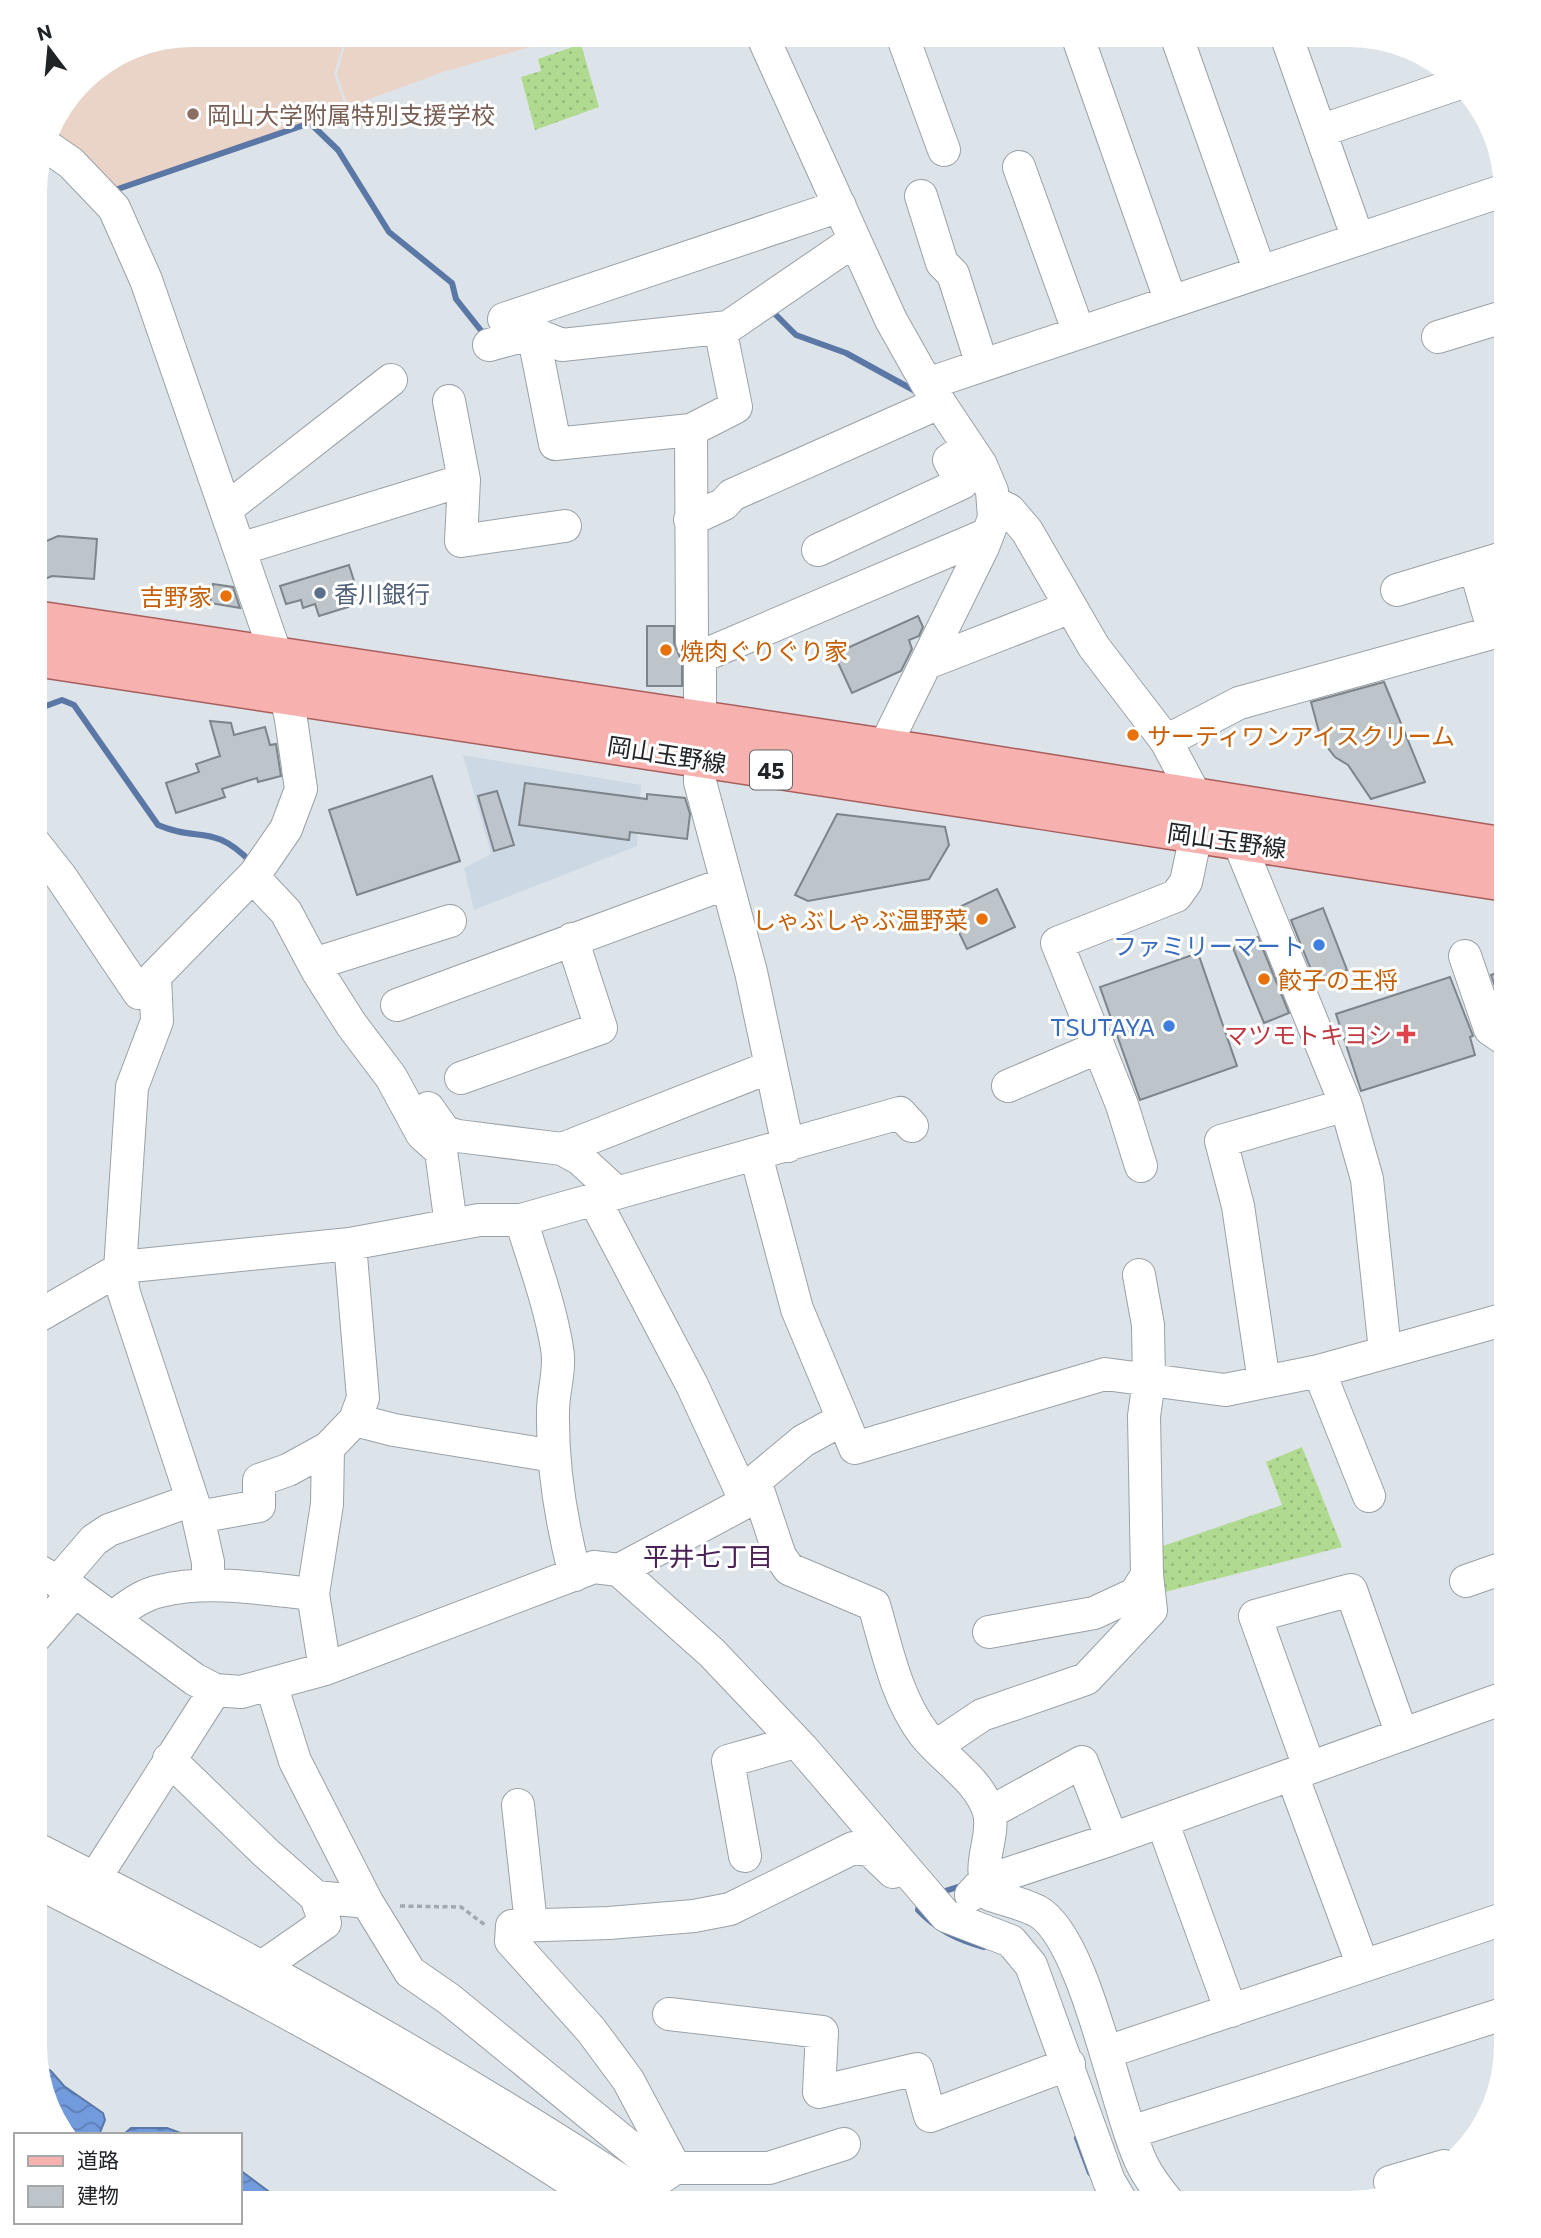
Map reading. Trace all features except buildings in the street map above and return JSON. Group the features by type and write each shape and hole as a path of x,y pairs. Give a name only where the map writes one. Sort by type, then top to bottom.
{"main road":[{"name":"岡山玉野線","path":"48,622 277,658 701,741 864,784 1003,802 1196,835 1494,880"},
{"name":"岡山玉野線","path":"48,659 286,695 701,741 886,749 1494,845"}],"street":[{"path":"768,47 891,320 962,451 981,464 993,502 994,518 988,534 886,749 864,784"},
{"path":"907,48 944,150"},
{"path":"1081,48 1171,302"},
{"path":"1181,48 1260,272"},
{"path":"1291,48 1358,239"},
{"path":"1320,131 1448,87"},
{"path":"53,151 71,163 114,208 146,280 277,658 286,695 301,789 286,829 258,869 155,976 157,1021 132,1087 120,1269 124,1293 195,1508 208,1562 208,1586"},
{"path":"1020,167 1079,332"},
{"path":"690,520 723,504 733,495 931,398 982,365 1494,194"},
{"path":"921,197 942,263 953,275 982,365"},
{"path":"840,206 496,332 533,333 562,345 728,327 855,240"},
{"path":"1438,337 1494,320"},
{"path":"533,333 555,444 691,429 736,407 720,328"},
{"path":"226,509 391,380"},
{"path":"449,401 464,480 461,541 565,526"},
{"path":"691,429 692,642 700,657 701,782 751,972 788,1146"},
{"path":"818,550 962,483 949,460 962,451"},
{"path":"240,549 464,480"},
{"path":"993,502 1009,510 1027,531 1064,610 1166,741 1196,797"},
{"path":"700,657 988,534"},
{"path":"1397,590 1494,561"},
{"path":"1475,567 1494,621"},
{"path":"927,663 1064,610"},
{"path":"1166,741 1239,703 1494,628"},
{"path":"1141,1166 1122,1105 1057,943 1175,895 1186,882 1196,835"},
{"path":"1238,840 1346,1105 1367,1179 1385,1351"},
{"path":"48,860 139,993 155,991"},
{"path":"258,869 286,912 324,961 351,1024 394,1066 445,1132 562,1149 580,1159 605,1196 692,1385 750,1492 780,1556 789,1569 874,1605 903,1700 936,1746 975,1787 989,1813 983,1882 991,1895 1038,1911 1053,1925 1068,1950 1107,2052 1140,2161 1159,2191"},
{"path":"451,1225 441,1151 422,1134 394,1066 388,1016 572,939 727,883"},
{"path":"324,961 450,920"},
{"path":"461,1078 601,1028 572,939"},
{"path":"1465,956 1487,1022 1494,1032"},
{"path":"1008,1086 1099,1047"},
{"path":"562,1149 770,1067"},
{"path":"1264,1382 1238,1206 1221,1141 1346,1105"},
{"path":"47,1311 120,1269 350,1244 480,1220 521,1220 900,1113 912,1126"},
{"path":"756,1155 797,1309 855,1448 1105,1374 1224,1390 1319,1371 1494,1322"},
{"path":"521,1220 557,1349 558,1382 553,1408 554,1456 562,1527 575,1575"},
{"path":"47,1604 56,1581 94,1539 109,1530 195,1508 259,1506 259,1480 288,1470 328,1448 355,1420 363,1398 350,1244"},
{"path":"936,1746 982,1715 1086,1679 1151,1610 1147,1575 1144,1416 1149,1381 1148,1325 1139,1275"},
{"path":"1319,1371 1369,1496"},
{"path":"620,1570 750,1492 803,1441 843,1419"},
{"path":"355,1420 394,1430 554,1456"},
{"path":"325,1669 313,1594 327,1504 328,1448"},
{"path":"56,1581 112,1618 194,1679 215,1690 241,1692 325,1669 594,1567 620,1570 712,1653 795,1742 946,1916 993,1932 1011,1941 1023,1952 1031,1965 1115,2191"},
{"path":"1466,1581 1494,1571"},
{"path":"989,1632 1094,1613 1135,1594 1147,1575"},
{"path":"112,1618 136,1600 159,1591 208,1586 313,1594"},
{"path":"1363,1966 1255,1616 1351,1590 1402,1735"},
{"path":"271,1684 295,1761 368,1905 410,1972 449,1999 661,2179"},
{"path":"91,1876 215,1690"},
{"path":"946,1916 983,1882 1112,1839 1494,1703"},
{"path":"745,1856 728,1761 795,1742"},
{"path":"169,1759 266,1853 316,1897 325,1923 262,1967"},
{"path":"989,1813 1082,1762 1112,1839"},
{"path":"518,1805 521,1928 511,1941 591,2030 628,2080 661,2179"},
{"path":"1162,1821 1231,2011"},
{"path":"521,1928 694,1916 730,1909 853,1848 870,1850 907,1881 916,1881"},
{"path":"47,1854 367,2023 546,2131 661,2179"},
{"path":"47,1870 91,1876"},
{"path":"47,1887 254,1993 451,2106 586,2190"},
{"path":"316,1897 368,1905"},
{"path":"1107,2052 1494,1923"},
{"path":"669,2014 822,2032 819,2092 917,2068 930,2116 1069,2064"},
{"path":"1131,2132 1494,2017"},
{"path":"577,2184 769,2168 844,2144"},
{"path":"1390,2182 1413,2175"}],"path":[{"path":"368,1905 461,1907 486,1926 521,1928"}],"shaded area":[{"name":"岡山大学附属特別支援学校","path":"342,47 334,74 346,109 114,189 73,145 59,136 83,97 104,77 128,62 173,48"},
{"path":"345,47 529,47 443,72 348,107 337,74"},
{"path":"463,755 641,785 637,846 474,910 464,868 491,854"}],"green space":[{"path":"571,47 582,47 599,107 535,130 521,77 541,71 538,59"},
{"path":"1302,1447 1342,1547 1157,1594 1157,1548 1282,1505 1266,1462"}],"water":[{"path":"49,2070 64,2086 103,2113 105,2120 100,2133 76,2133 58,2101"},
{"path":"131,2128 167,2128 181,2133 125,2133"},
{"path":"242,2172 267,2190 242,2190"}],"waterway":[{"path":"112,191 310,123 338,150 389,232 452,283 456,299 483,333 490,333"},
{"path":"770,309 796,335 846,353 917,392"},
{"path":"48,705 62,700 74,705 158,825 226,842 252,863"},
{"path":"942,1892 964,1885"},
{"path":"920,1902 918,1910 940,1929 984,1947"},
{"path":"1077,2138 1090,2173"}],"place":[{"name":"岡山大学附属特別支援学校","path":"193,114"},
{"name":"香川銀行","path":"320,593"},
{"name":"吉野家","path":"226,596"},
{"name":"焼肉ぐりぐり家","path":"666,650"},
{"name":"サーティワンアイスクリーム","path":"1133,735"},
{"name":"しゃぶしゃぶ温野菜","path":"982,919"},
{"name":"ファミリーマート","path":"1319,945"},
{"name":"餃子の王将","path":"1264,979"},
{"name":"TSUTAYA","path":"1169,1026"},
{"name":"マツモトキヨシ","path":"1406,1034"}],"district":[{"name":"平井七丁目","path":"708,1555"}]}
